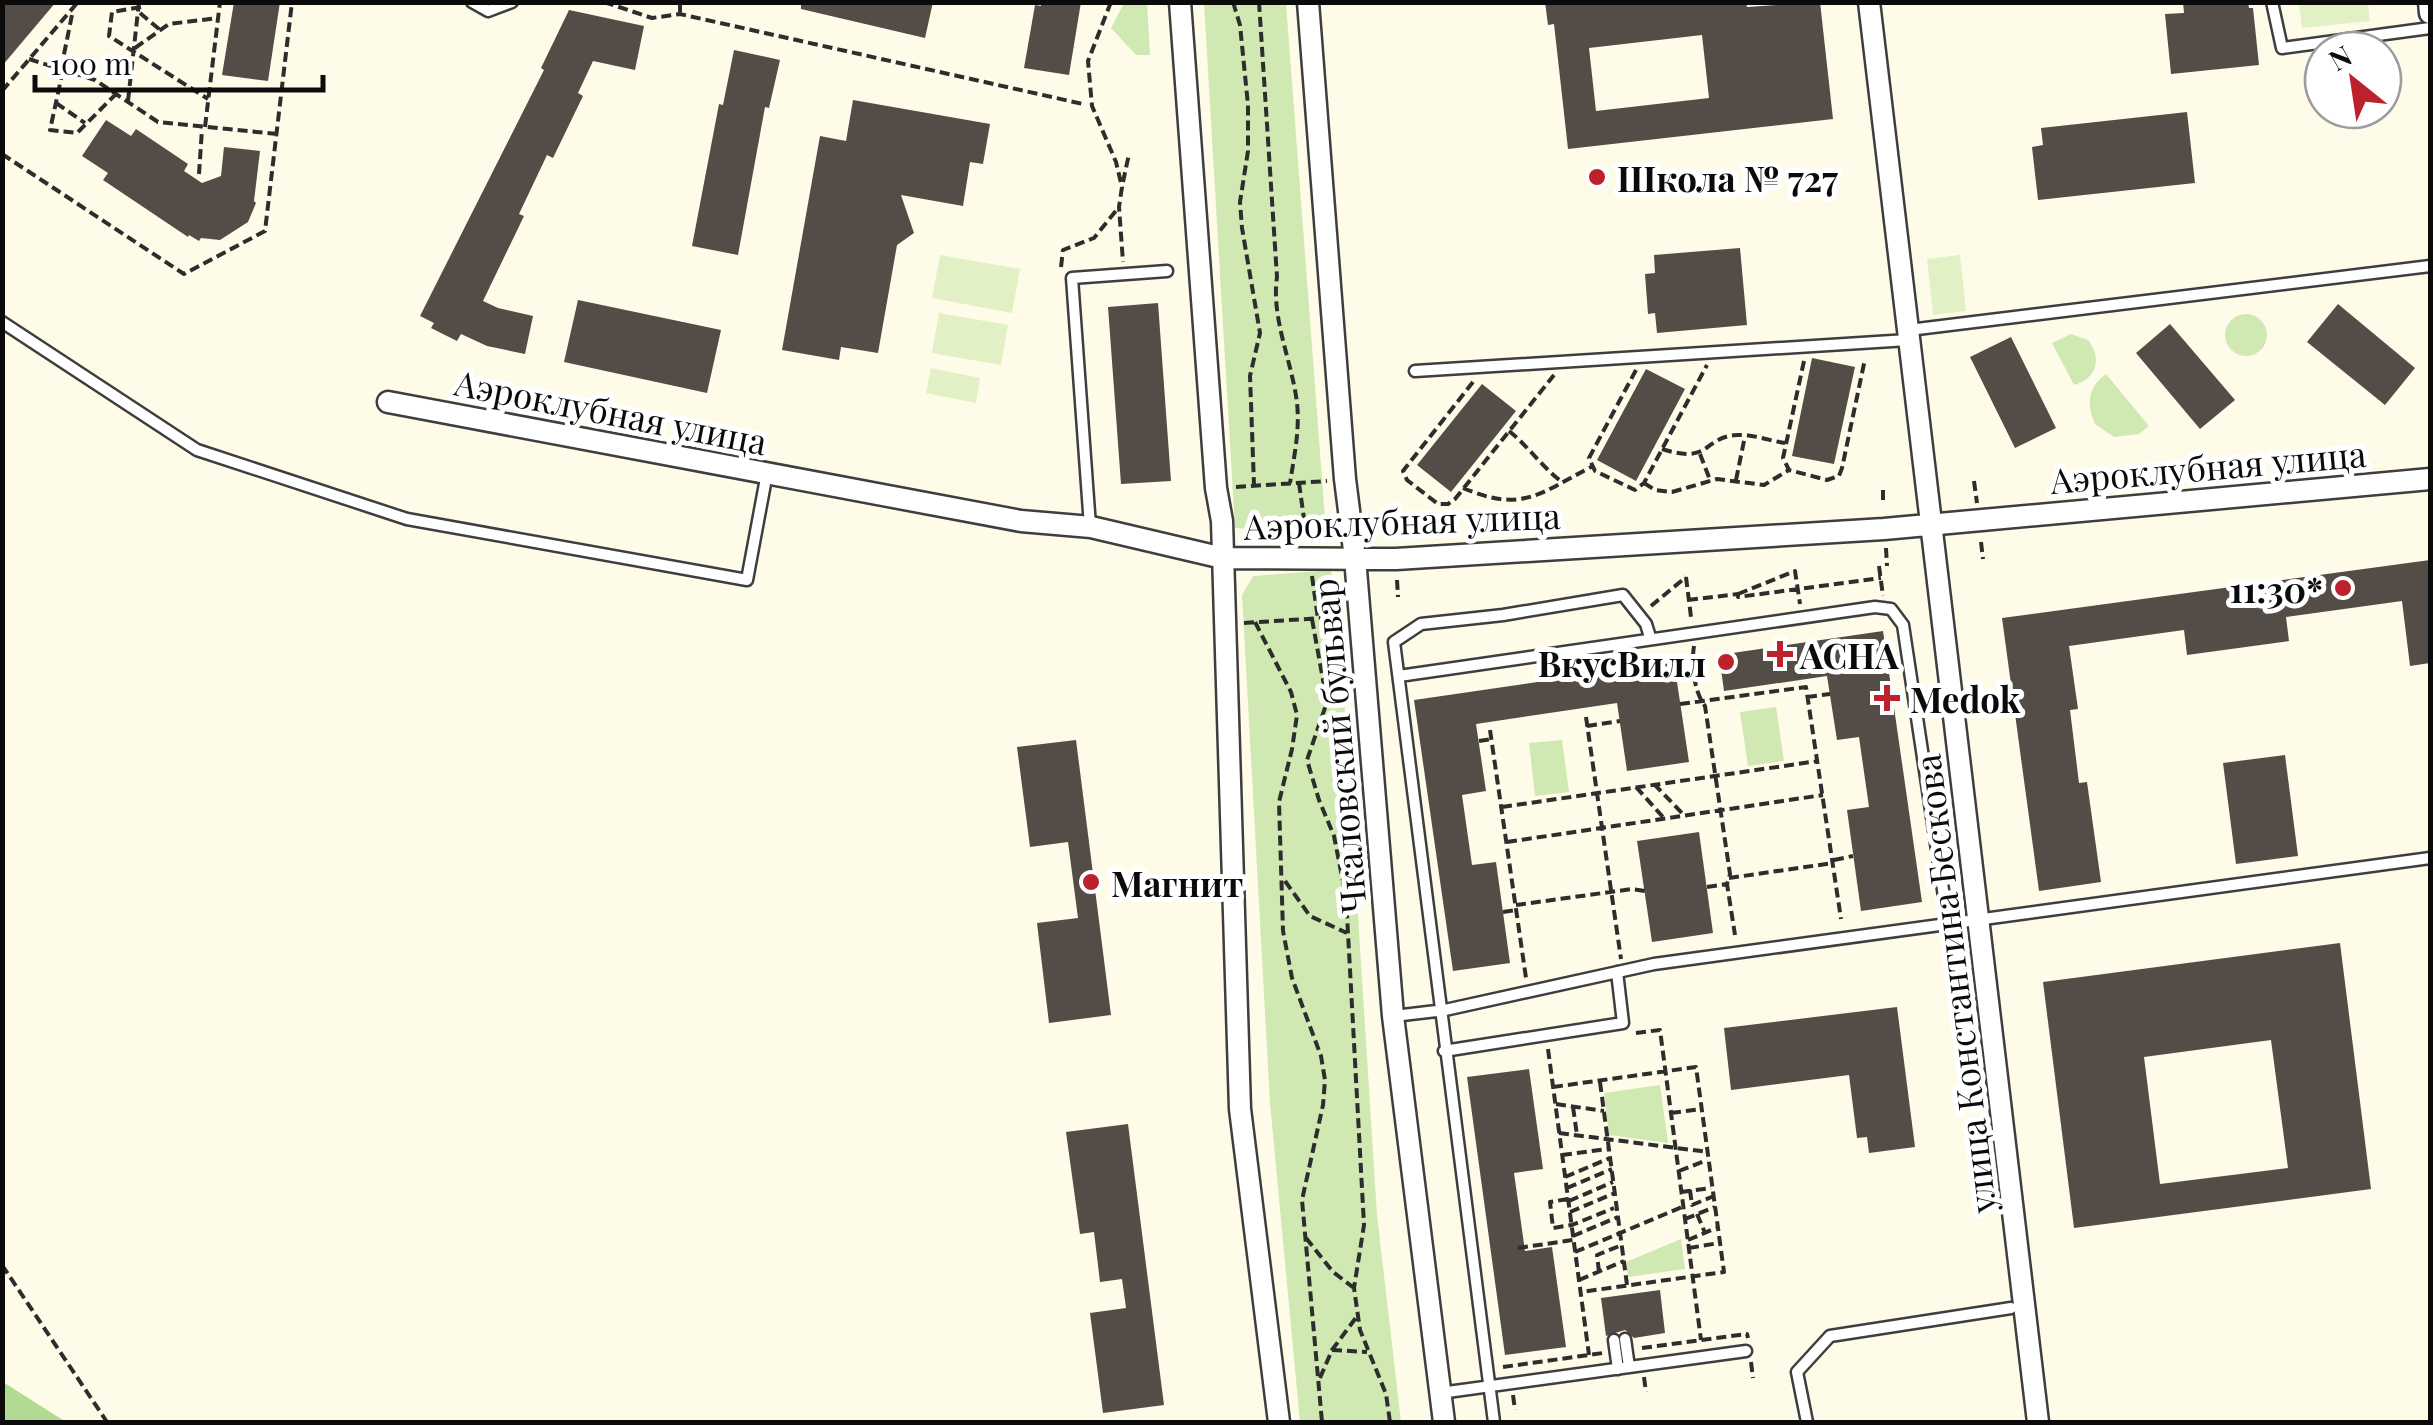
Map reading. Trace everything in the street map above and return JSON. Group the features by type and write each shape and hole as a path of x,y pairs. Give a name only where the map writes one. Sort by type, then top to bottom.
{"street":[{"path":"1180,2 1223,558 1240,1109 1279,1422"},
{"name":"Чкаловский бульвар","path":"1308,2 1345,480 1355,558 1393,1016 1444,1422"},
{"name":"улица Константина Бескова","path":"1869,2 2038,1422"},
{"path":"2429,2 2430,13"},
{"name":"Аэроклубная улица","path":"388,402 1021,521 1090,527 1223,558 1355,558 1826,532 2430,480"}],"lane":[{"path":"472,2 488,12 512,2"},
{"path":"2272,2 2282,48 2430,28"},
{"path":"1415,371 1868,343 2430,266"},
{"path":"1090,527 1072,278 1167,271"},
{"path":"2,322 197,450 407,519 747,580 768,473"},
{"path":"1494,1422 1394,642 1421,624 1623,595 1640,615 1650,638"},
{"path":"1399,676 1694,632 1891,609 1903,625 1948,923"},
{"path":"1393,1016 1440,1010 1654,964 2430,858"},
{"path":"1444,1051 1623,1023 1616,972"},
{"path":"1806,1422 1797,1372 1830,1336 2011,1308"},
{"path":"1620,1340 1623,1368"},
{"path":"1440,1393 1746,1351"}],"path":[{"path":"199,174 220,2"},
{"path":"2,154 184,274 265,231 292,2"},
{"path":"604,2 652,18 680,14 1083,104"},
{"path":"680,2 680,14"},
{"path":"1110,2 1088,61 1092,106 1116,162 1122,187"},
{"path":"1233,2 1240,25 1248,104 1248,151 1240,202 1242,228 1260,333 1250,376 1254,486"},
{"path":"1259,2 1274,296 1297,405 1290,483"},
{"path":"2,90 76,4"},
{"path":"76,4 50,130 78,133 116,94"},
{"path":"140,8 160,30"},
{"path":"140,8 112,12 109,36 208,99"},
{"path":"128,102 140,8"},
{"path":"135,50 169,24 218,18"},
{"path":"29,60 95,80 158,122 276,134"},
{"path":"56,103 86,124"},
{"path":"1124,274 1119,207 1130,154"},
{"path":"1072,278 1061,272 1064,250 1094,238 1119,207"},
{"path":"1644,483 1655,490 1672,492 1710,480 1764,485 1789,470 1827,480 1839,476 1868,343"},
{"path":"1789,470 1784,458 1786,444 1807,346"},
{"path":"1643,357 1589,458 1591,467 1631,490 1644,483 1714,352"},
{"path":"1486,366 1403,471 1407,480 1438,504 1448,504 1463,488 1566,362"},
{"path":"1510,431 1562,482"},
{"path":"1662,449 1683,455 1700,454 1722,438 1746,436 1786,444"},
{"path":"1736,480 1746,436"},
{"path":"1700,454 1710,480"},
{"path":"1463,488 1498,501 1527,500 1591,467"},
{"path":"1232,487 1327,481"},
{"path":"1974,481 1976,503"},
{"path":"1300,482 1306,532"},
{"path":"1883,490 1883,504"},
{"path":"1393,522 1394,536"},
{"path":"1981,542 1983,559"},
{"path":"1886,548 1887,566"},
{"path":"1879,566 1884,608"},
{"path":"1312,571 1327,702 1307,760 1318,800 1334,836 1346,896 1364,1224 1354,1288 1369,1352 1386,1394 1388,1420"},
{"path":"1688,600 1738,594 1795,571 1798,587"},
{"path":"1640,615 1686,578 1694,632 1693,656 1700,700 1705,706 1735,935"},
{"path":"1738,594 1881,578"},
{"path":"1397,580 1398,597"},
{"path":"1244,623 1338,617"},
{"path":"1255,622 1291,692 1296,715 1279,802 1286,956 1321,1056 1325,1080 1302,1200 1322,1422"},
{"path":"1680,704 1806,687 1841,919"},
{"path":"1807,698 1830,694"},
{"path":"1586,717 1620,952"},
{"path":"1587,726 1620,721"},
{"path":"1490,730 1524,966"},
{"path":"1478,741 1492,739"},
{"path":"1502,807 1818,761"},
{"path":"1654,784 1684,814"},
{"path":"1636,787 1664,818"},
{"path":"1507,842 1823,795"},
{"path":"1706,887 1854,856"},
{"path":"1282,877 1310,916 1347,933"},
{"path":"1503,912 1632,888 1644,892"},
{"path":"1631,1034 1660,1030 1701,1340"},
{"path":"1548,1045 1589,1355"},
{"path":"1553,1087 1696,1068 1713,1188 1724,1272 1581,1292"},
{"path":"1600,1080 1627,1286"},
{"path":"1556,1104 1604,1111"},
{"path":"1573,1107 1577,1135"},
{"path":"1671,1113 1702,1108"},
{"path":"1559,1132 1708,1155"},
{"path":"1562,1155 1609,1148"},
{"path":"1679,1171 1708,1155"},
{"path":"1565,1177 1610,1158"},
{"path":"1596,1164 1600,1174"},
{"path":"1567,1188 1612,1169"},
{"path":"1613,1182 1568,1200 1550,1202 1553,1228 1572,1225 1617,1207"},
{"path":"1681,1192 1713,1188"},
{"path":"1690,1190 1692,1205 1714,1196"},
{"path":"1593,1191 1597,1201"},
{"path":"1570,1212 1615,1193"},
{"path":"1576,1252 1683,1206"},
{"path":"1685,1220 1715,1207"},
{"path":"1697,1214 1705,1233"},
{"path":"1594,1216 1598,1226"},
{"path":"1518,1248 1574,1238 1618,1218"},
{"path":"1688,1240 1718,1228"},
{"path":"1306,1238 1333,1272 1354,1288"},
{"path":"1689,1248 1720,1243"},
{"path":"1599,1272 1597,1255 1622,1244"},
{"path":"1579,1280 1624,1262"},
{"path":"2,1265 107,1422"},
{"path":"1318,1382 1332,1350 1358,1315"},
{"path":"1332,1350 1369,1352"}],"green space":[{"path":"1124,3 1147,3 1150,55 1136,55 1111,28"},
{"path":"1204,3 1286,3 1325,518 1323,526 1313,533 1235,528"},
{"path":"2299,3 2368,3 2370,21 2302,28"},
{"path":"940,255 1020,269 1012,313 932,298"},
{"path":"1960,255 1966,311 1933,315 1927,259"},
{"path":"939,313 1008,325 1001,365 932,353"},
{"path":"2246,314 2261,320 2267,335 2261,350 2246,356 2231,350 2225,335 2231,320"},
{"path":"2071,334 2088,340 2096,361 2088,378 2074,385 2052,343"},
{"path":"931,368 980,378 976,403 926,393"},
{"path":"2106,374 2149,426 2139,434 2114,437 2095,424 2090,396 2095,384"},
{"path":"1331,570 1340,631 1377,1215 1401,1422 1300,1422 1270,1103 1242,595 1253,576"},
{"path":"1776,707 1784,761 1748,766 1740,712"},
{"path":"1562,740 1569,792 1535,796 1529,743"},
{"path":"1660,1085 1668,1143 1609,1135 1604,1093"},
{"path":"1681,1239 1685,1269 1628,1277 1626,1262"},
{"path":"3,1382 66,1422 3,1422"}],"building":[{"path":"2,2 56,2 2,66"},
{"path":"234,2 280,2 268,81 222,75"},
{"path":"801,2 933,2 925,38 801,9"},
{"path":"1041,2 1081,2 1069,75 1024,68 1035,5 1041,6"},
{"path":"1545,2 1746,2 1747,7 1820,2 1833,119 1568,149 1554,24 1548,25","holes":["1702,35 1709,98 1596,111 1589,48"]},
{"path":"2183,2 2248,2 2249,8 2253,8 2259,65 2171,74 2165,14 2184,13"},
{"path":"569,10 644,26 635,70 593,61 578,93 583,96 553,158 547,155 519,214 524,216 483,301 533,316 525,354 487,346 461,334 457,341 431,328 434,323 420,316 544,70 541,68"},
{"path":"734,50 780,60 769,108 765,107 738,255 692,246 719,104 723,105"},
{"path":"853,100 990,124 983,164 970,162 963,206 901,195 914,233 897,245 878,353 841,347 839,360 782,350 820,136 846,141"},
{"path":"2187,112 2195,183 2038,200 2032,147 2043,145 2041,128"},
{"path":"106,120 131,136 136,129 188,164 184,171 202,183 221,176 224,147 260,151 256,203 248,222 220,240 199,241 103,180 108,173 82,156"},
{"path":"1740,248 1747,325 1657,333 1655,313 1648,314 1645,274 1655,273 1654,255"},
{"path":"578,300 721,330 707,393 564,362"},
{"path":"1158,303 1171,481 1121,484 1108,307"},
{"path":"2338,304 2415,368 2385,405 2307,342"},
{"path":"2170,324 2235,400 2200,429 2136,353"},
{"path":"2011,337 2056,428 2015,448 1970,357"},
{"path":"1812,358 1855,367 1834,464 1792,456"},
{"path":"1646,369 1685,389 1636,481 1597,460"},
{"path":"1482,384 1516,411 1451,492 1417,465"},
{"path":"2430,560 2430,663 2410,666 2402,601 2286,617 2289,641 2187,655 2184,630 2069,646 2078,709 2070,710 2079,783 2087,782 2101,882 2039,891 2002,618"},
{"path":"1883,631 1922,902 1861,911 1847,810 1869,807 1859,737 1837,740 1827,676 1724,691 1719,655"},
{"path":"1674,662 1689,762 1627,771 1617,703 1476,724 1486,791 1462,795 1472,865 1496,862 1510,963 1453,971 1414,700"},
{"path":"1076,740 1111,1015 1049,1023 1037,923 1078,918 1068,842 1030,847 1017,747"},
{"path":"2285,755 2298,856 2236,864 2223,763"},
{"path":"1699,832 1713,933 1652,942 1637,841"},
{"path":"2340,943 2371,1189 2074,1228 2043,982","holes":["2271,1040 2288,1168 2160,1184 2144,1057"]},
{"path":"1897,1007 1915,1147 1869,1153 1867,1137 1857,1138 1849,1075 1731,1090 1724,1028"},
{"path":"1529,1069 1543,1169 1514,1173 1525,1251 1552,1247 1566,1347 1505,1355 1467,1077"},
{"path":"1128,1124 1164,1405 1103,1413 1090,1313 1126,1308 1122,1279 1100,1282 1094,1232 1080,1234 1066,1132"},
{"path":"1660,1290 1665,1333 1634,1338 1625,1330 1606,1336 1601,1298"}],"place":[{"name":"Школа № 727","path":"1597,177"},
{"name":"11:30*","path":"2343,588"},
{"name":"АСНА","path":"1780,654"},
{"name":"ВкусВилл","path":"1726,662"},
{"name":"Medok","path":"1887,698"},
{"name":"Магнит","path":"1091,882"}]}
